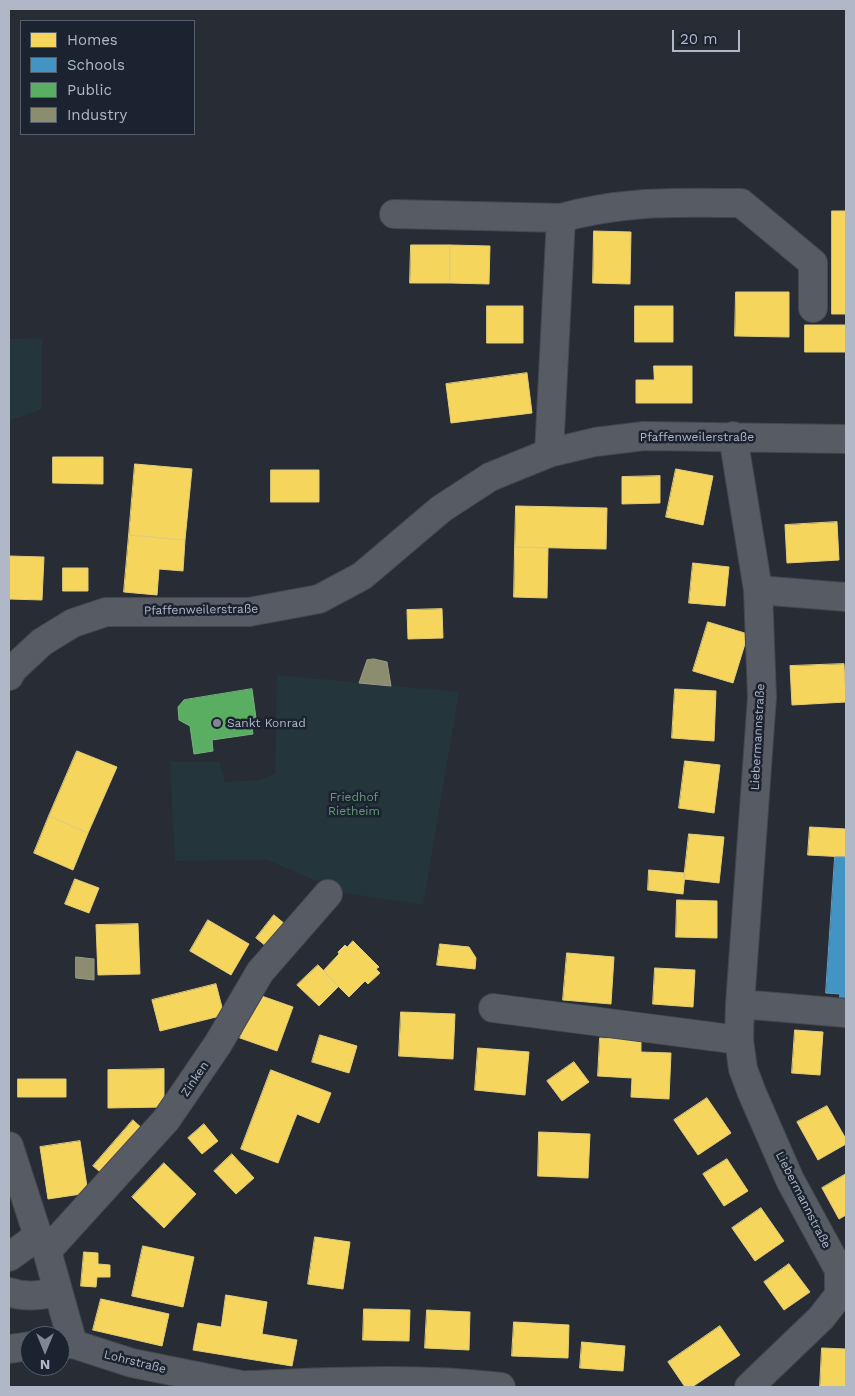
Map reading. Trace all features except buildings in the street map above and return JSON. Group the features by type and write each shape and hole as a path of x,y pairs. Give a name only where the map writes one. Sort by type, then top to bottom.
{"street":[{"path":"394,214 561,218 596,208 639,202 741,202 813,263 813,308"},
{"path":"548,453 561,218"},
{"name":"Pfaffenweilerstraße","path":"9,676 13,669 42,642 73,623 106,612 249,612 319,599 362,576 441,508 490,477 548,453 595,442 644,436 846,438"},
{"name":"Liebermannstraße","path":"733,436 758,590 762,697 739,1040 743,1069 790,1180 839,1270 839,1295 821,1318 749,1387"},
{"path":"758,590 846,596"},
{"name":"Zinken","path":"9,1257 42,1244 166,1120 218,1044 260,972 328,894"},
{"path":"740,1004 846,1013"},
{"path":"493,1008 739,1040"},
{"name":"Lohrstraße","path":"9,1146 58,1292 64,1326"},
{"path":"9,1292 21,1296 35,1296 58,1292"},
{"name":"Lohrstraße","path":"70,1346 132,1364 250,1386 371,1381 475,1384 501,1387"}],"green space":[{"path":"42,338 42,409 9,421 9,339"},
{"name":"Friedhof Rietheim","path":"277,675 459,692 423,905 346,893 267,860 175,861 170,762 219,762 225,782 260,780 275,773"}],"place":[{"name":"Sankt Konrad","path":"217,723"}]}
